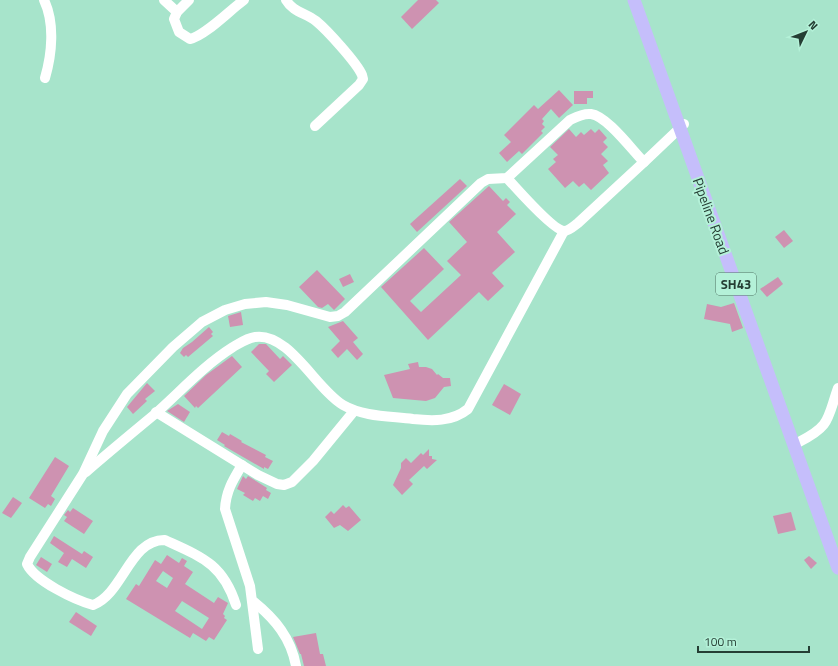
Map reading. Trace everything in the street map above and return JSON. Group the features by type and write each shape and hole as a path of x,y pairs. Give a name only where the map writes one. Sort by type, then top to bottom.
{"main road":[{"name":"Pipeline Road","path":"634,0 650,36 682,125 838,568"},
{"name":"Pipeline Road","path":"640,0 650,36"},
{"name":"Pipeline Road","path":"682,125 838,551"}],"street":[{"path":"44,0 50,27 51,50 51,58 45,78"},
{"path":"164,0 177,12"},
{"path":"189,0 177,12 174,19 179,32 190,39 196,38 244,0"},
{"path":"286,0 294,9 315,21 323,28 362,75 363,79 359,85 314,126"},
{"path":"236,605 230,586 218,571 204,560 165,540 157,540 146,545 104,598 93,605 81,601 56,588 30,571 27,564 30,557 83,474 103,431 127,394 173,347 202,322 225,310 245,304 266,302 287,305 325,316 338,316 345,312 371,289 481,183 488,179 507,178 570,120 578,116 591,114 606,122 644,162"},
{"path":"83,474 156,412 204,368 243,341 255,337 268,337 281,344 341,404 354,411 375,415 440,420 452,419 468,410 564,231 570,229 578,223 682,125"},
{"path":"507,178 545,217 564,231"},
{"path":"799,442 815,434 828,420 838,388"},
{"path":"156,412 242,465 277,484 284,485 292,482 313,461 354,411"},
{"path":"242,465 229,486 226,496 225,509 254,602 258,649"},
{"path":"254,602 285,634 291,646 296,666"}],"building":[{"path":"418,0 436,0 439,3 412,29 401,17"},
{"path":"559,90 573,105 559,118 551,109 542,119 544,121 542,124 545,127 541,131 543,133 522,154 519,151 507,162 499,153 511,142 504,135 534,105 538,109"},
{"path":"574,91 593,91 593,98 587,98 587,104 574,104"},
{"path":"569,129 576,137 581,132 584,135 591,129 595,133 599,129 607,138 603,142 608,147 601,154 608,161 603,165 609,173 591,190 584,183 579,187 573,181 565,188 548,169 556,162 553,159 558,155 550,147"},
{"path":"460,179 467,186 417,232 410,224"},
{"path":"489,186 503,201 506,198 510,202 507,205 516,214 497,232 515,252 492,273 504,286 488,301 479,292 428,340 381,287 424,248 444,269 410,301 421,312 461,275 447,261 467,242 449,222"},
{"path":"784,230 793,241 784,248 775,237"},
{"path":"317,270 345,299 334,310 328,304 322,308 318,307 299,287"},
{"path":"350,274 354,282 343,287 339,279"},
{"path":"778,277 783,284 767,297 760,289"},
{"path":"734,303 743,328 732,332 730,324 704,319 707,304 721,307"},
{"path":"241,312 243,325 230,327 228,316"},
{"path":"343,321 358,338 353,342 363,354 357,360 347,349 338,358 331,350 340,341 328,327"},
{"path":"209,327 213,332 211,334 213,336 188,357 186,355 184,357 180,353 183,348"},
{"path":"259,344 266,344 280,359 283,356 292,365 274,382 266,374 269,371 251,352"},
{"path":"232,356 242,367 198,408 196,406 195,408 184,396 206,375"},
{"path":"418,362 419,367 432,369 437,375 438,374 443,378 450,378 451,386 444,387 435,398 426,401 393,398 384,375 410,369 408,364"},
{"path":"147,383 155,391 145,399 147,401 133,414 127,407"},
{"path":"504,384 521,394 510,415 492,405"},
{"path":"178,404 190,412 184,422 167,411"},
{"path":"222,432 229,436 230,434 242,441 241,442 266,455 265,457 273,461 268,469 264,467 264,469 224,446 225,445 217,440"},
{"path":"429,449 429,456 432,456 432,459 437,460 427,469 424,466 409,480 413,484 402,495 393,485 401,468 401,463 406,458 411,463 421,453 423,455"},
{"path":"55,457 69,466 51,496 55,499 51,506 48,504 45,508 29,498"},
{"path":"243,476 246,479 248,476 267,488 266,490 271,493 268,499 263,496 260,501 255,498 253,501 243,495 245,493 237,489"},
{"path":"13,497 22,503 11,518 2,513"},
{"path":"343,505 346,508 349,506 361,520 348,531 340,525 334,528 325,517 331,511 334,514"},
{"path":"73,508 93,521 84,534 64,521 67,517 64,515 68,510 70,512"},
{"path":"791,512 796,530 778,534 773,516"},
{"path":"54,536 82,554 84,551 93,557 86,568 72,559 67,567 58,562 64,553 50,543"},
{"path":"167,555 179,563 182,558 187,561 184,566 193,572 185,584 214,603 218,597 228,603 223,614 225,616 224,618 227,620 214,640 209,637 206,641 193,633 190,638 126,599 136,584 139,586 155,560 161,564","holes":["163,571 173,578 167,588 156,581","182,601 209,618 202,629 175,611"]},
{"path":"809,556 817,563 811,569 804,560"},
{"path":"41,557 52,564 47,572 36,565"},
{"path":"76,612 97,626 91,636 69,622"},
{"path":"316,633 320,654 323,654 326,666 304,666 301,654 293,637"}]}
